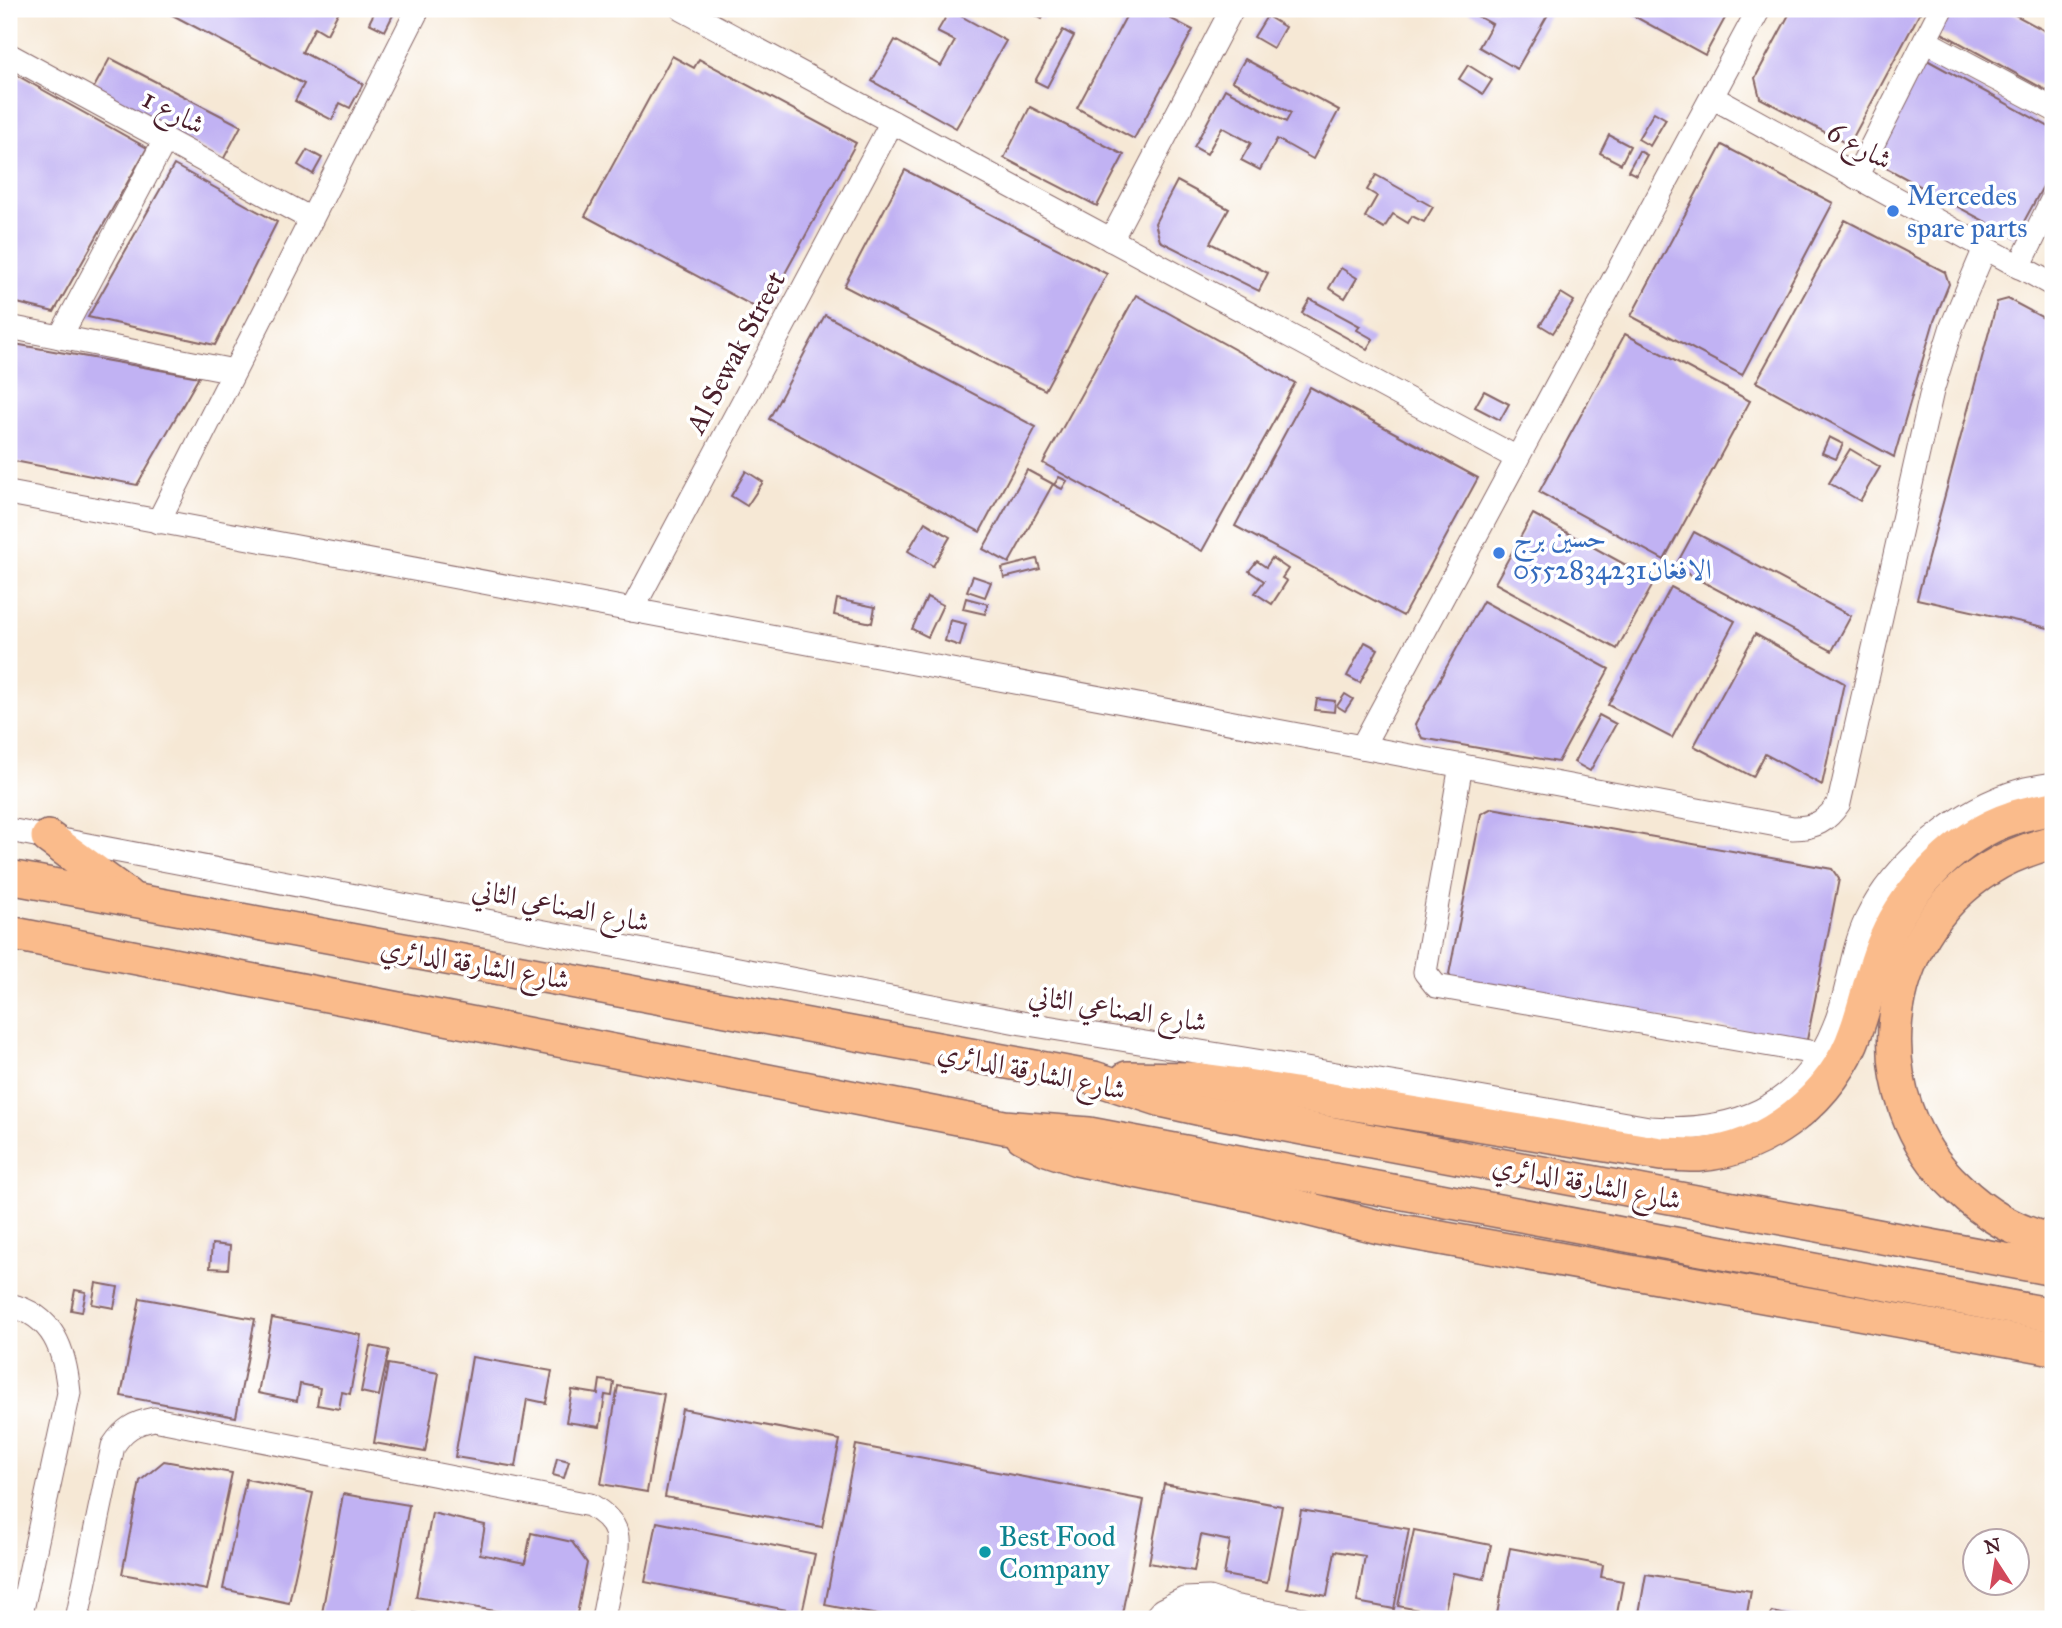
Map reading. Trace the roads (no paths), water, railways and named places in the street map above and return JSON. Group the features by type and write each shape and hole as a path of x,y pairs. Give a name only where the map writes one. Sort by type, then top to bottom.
{"highway":[{"path":"1094,1078 1194,1079 1240,1085 1661,1154 1700,1155 1728,1149 1756,1139 1782,1125 1805,1107 1839,1069 1857,1031 1870,981 1886,938 1900,913 1937,866 1959,846 1985,829 2012,817 2053,808"},
{"path":"48,837 134,901"},
{"path":"2053,842 2025,850 1989,868 1958,892 1932,922 1912,956 1899,993 1894,1032 1896,1071 1905,1110 1922,1145 1945,1177 1974,1203 2014,1229 2053,1241"},
{"name":"شارع الشارقة الدائري","path":"9,877 1094,1078 1165,1101 1201,1109 2053,1269"},
{"name":"شارع الشارقة الدائري","path":"9,933 1004,1127 1089,1134 2053,1315"},
{"path":"1004,1127 1047,1149 1077,1158 1248,1194 1379,1227 2053,1348"}],"street":[{"path":"158,522 418,9"},
{"path":"1111,240 1233,9"},
{"path":"1362,747 1759,9"},
{"path":"1856,177 1941,9"},
{"path":"693,11 892,122 1517,458"},
{"path":"1925,41 2053,109"},
{"name":"شارع 1","path":"9,55 311,219"},
{"name":"شارع 6","path":"1712,97 2053,285"},
{"name":"Al Sewak Street","path":"632,610 892,122"},
{"path":"60,337 164,140"},
{"path":"2019,267 2053,198"},
{"path":"9,493 1793,828 1807,828 1832,815 1839,803 1938,369 1952,326 1985,248"},
{"path":"9,327 234,371"},
{"path":"1461,765 1425,972 1436,986 1821,1054"},
{"name":"شارع الصناعي الثاني","path":"9,830 1008,1020 1649,1128 1684,1130 1720,1126 1754,1115 1780,1099 1803,1078 1821,1054 1835,1026 1867,919 1911,857 1945,830 1984,805 2021,790 2053,784"},
{"path":"9,1305 26,1309 42,1320 51,1332 64,1362 69,1393 20,1619"},
{"path":"77,1619 110,1463 138,1439 170,1424 576,1502 601,1531 614,1566 603,1619"},
{"path":"1154,1619 1162,1610 1184,1600 1209,1598 1233,1606 1303,1619"},
{"path":"1188,1619 1233,1606"}],"place":[{"name":"Mercedes spare parts","path":"1893,211"},
{"name":"حسين برج الافغان0552834231","path":"1499,553"},
{"name":"Best Food Company","path":"985,1552"}]}
